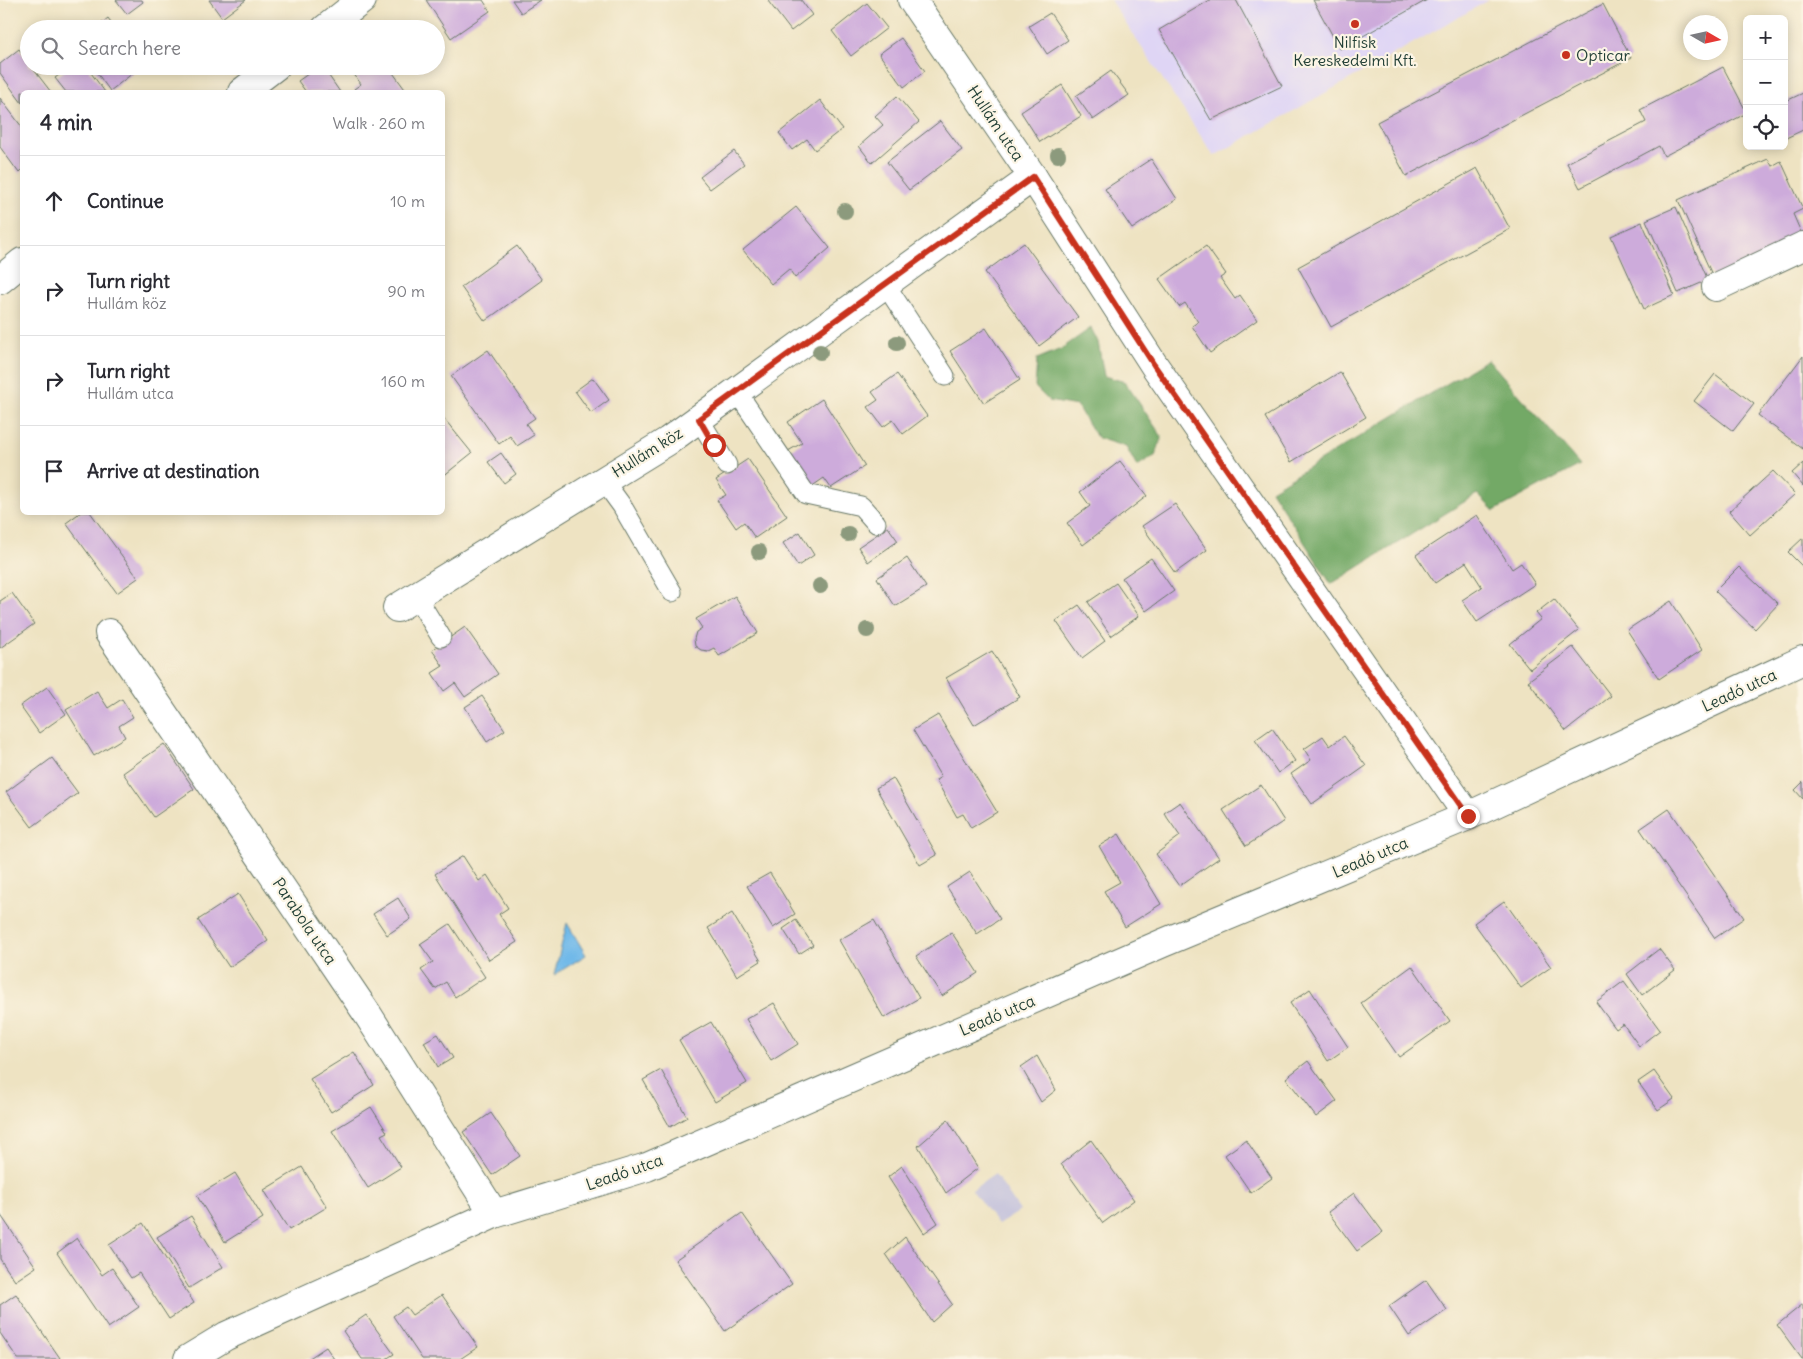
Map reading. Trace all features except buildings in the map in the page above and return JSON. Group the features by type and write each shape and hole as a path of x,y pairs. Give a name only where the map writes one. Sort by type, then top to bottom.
{"street":[{"path":"336,20 362,0"},
{"name":"Hullám utca","path":"912,0 1033,177 1154,365 1468,816"},
{"path":"245,90 264,75"},
{"name":"Hullám köz","path":"406,602 668,441 1033,177"},
{"path":"1716,287 1803,246"},
{"path":"0,280 20,264"},
{"name":"Parabola utca","path":"109,633 368,1015 494,1214"},
{"name":"Leadó utca","path":"191,1358 226,1336 494,1214 647,1167 1145,951 1468,816 1803,660"}],"lane":[{"path":"885,284 945,376"},
{"path":"737,392 806,494 861,506 876,523"},
{"path":"699,419 727,465"},
{"path":"603,480 622,506 672,592"},
{"path":"406,602 440,637"}],"shaded area":[{"name":"Nilfisk Kereskedelmi Kft.","path":"1110,0 1489,0 1214,156"},
{"path":"995,1174 1020,1211 998,1225 972,1190"}],"green space":[{"path":"1091,328 1098,342 1104,376 1125,382 1162,437 1155,456 1137,467 1126,447 1098,438 1077,406 1049,401 1035,387 1037,359 1061,349"},
{"path":"1488,359 1580,465 1494,511 1477,494 1331,584 1271,490"}],"water":[{"path":"567,923 586,955 554,975"}],"place":[{"name":"Nilfisk Kereskedelmi Kft.","path":"1355,24"},
{"name":"Opticar","path":"1566,55"}],"route":[{"path":"714,445 699,419 1033,177 1154,365 1468,816"}]}
